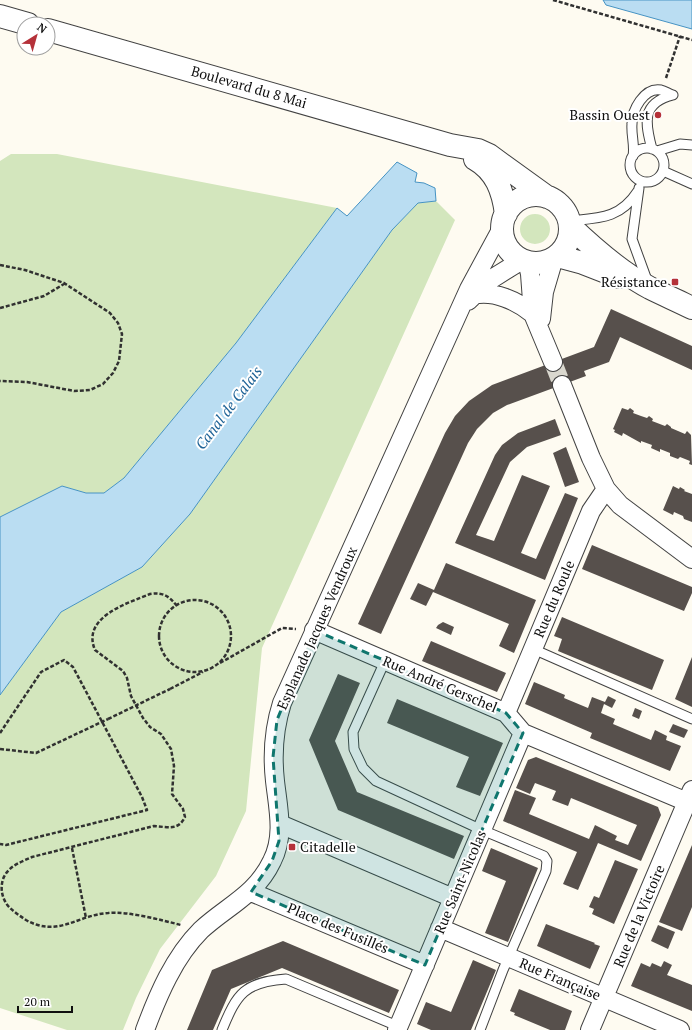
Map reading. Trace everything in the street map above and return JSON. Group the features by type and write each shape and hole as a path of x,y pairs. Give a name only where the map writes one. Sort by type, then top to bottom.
{"street":[{"path":"0,16 16,21"},
{"name":"Boulevard du 8 Mai","path":"56,32 450,145 478,150 489,154 547,197"},
{"name":"Boulevard du 8 Mai","path":"450,145 482,163 494,175 503,193 504,221"},
{"path":"569,224 569,236 566,246 555,257 539,263 525,261 513,254 506,246 504,221 515,202 525,197 536,195 547,197 562,208 569,224 598,252 650,288"},
{"name":"Esplanade Jacques Vendroux","path":"145,1030 172,968 179,957 200,931 251,892 272,861 279,841 280,824 274,757 277,720 282,703 472,283 504,221"},
{"path":"555,257 583,263 650,288 692,308"},
{"path":"542,334 542,299 555,257"},
{"path":"525,261 529,269 533,314 553,362"},
{"name":"Esplanade Jacques Vendroux","path":"456,320 473,295 496,276 525,261"},
{"path":"473,295 489,293 496,295 523,307 533,314"},
{"path":"562,385 591,458 606,489 620,505 692,559"},
{"name":"Rue du Roule","path":"506,713 591,511 606,489"},
{"name":"Rue André Gerschel","path":"314,630 506,713 523,734 690,799"},
{"name":"Rue Saint-Nicolas","path":"401,1029 440,928 523,734"},
{"name":"Rue de la Victoire","path":"590,1030 690,799"},
{"path":"280,824 453,898"},
{"name":"Place des Fusillés","path":"251,892 425,965"},
{"name":"Rue Française","path":"440,928 680,1030"}],"lane":[{"path":"569,224 602,218 617,213 627,206 641,185 657,179 663,171 663,158 654,150 646,126 650,110 659,99 673,95 662,90 653,91 644,96 635,110 632,126 632,173 641,185 632,239 650,288"},
{"path":"633,156 644,149 654,150 680,144 692,145"},
{"path":"663,171 692,184"},
{"path":"533,649 692,719"},
{"path":"385,661 353,732 354,749 363,768 376,781 482,830 544,856 547,861 546,871 509,957 480,1030"},
{"path":"222,1030 233,1004 242,992 267,980 286,979 401,1029"}],"path":[{"path":"552,0 692,40"},
{"path":"662,90 680,36"},
{"path":"0,265 24,270 64,283 110,313 118,323 122,334 122,346 119,361 113,373 103,384 90,390 74,391 27,382 9,380 0,381"},
{"path":"0,308 44,296 64,283"},
{"path":"176,606 170,597 158,592 150,594 115,609 99,622 92,637 93,644 101,656 123,671 127,678 131,696 143,718 150,726 161,734 171,749 174,766 172,794 183,809 185,817 182,823 177,827 154,826 72,848 44,853 16,864 6,873 3,879 1,893 8,906 14,912 37,925 58,928 109,912 176,924 200,931"},
{"path":"190,601 205,602 218,609 227,621 230,636 228,650 220,662 207,670 194,672 181,670 170,662 162,652 159,639 160,626 167,614 176,606 190,601"},
{"path":"0,749 36,753 170,689 282,628 314,630"},
{"path":"0,733 41,672 64,660 73,667 142,797 147,810 6,845 0,844"},
{"path":"72,848 86,918"}],"highlighted area":[{"path":"314,630 506,713 523,733 425,965 251,892 272,861 279,841 273,757 277,720"}],"green space":[{"path":"11,154 57,154 337,208 236,343 124,478 104,493 86,493 62,486 0,517 0,161"},
{"path":"436,201 455,220 262,648 246,811 216,876 160,949 136,998 123,1030 67,1030 0,1008 0,695 61,612 142,567 190,514 392,230 418,203"},
{"path":"535,214 546,218 550,229 546,240 535,244 524,240 520,229 524,218"}],"water":[{"path":"603,0 692,0 692,29 606,5"},
{"name":"Canal de Calais","path":"397,162 417,173 415,182 424,183 435,188 436,201 418,203 392,230 190,514 142,567 61,612 0,695 0,517 62,486 86,493 104,493 124,478 236,343 337,208 347,216"}],"building":[{"path":"611,309 692,346 692,370 620,337 609,362 584,371 586,376 507,405 493,413 477,429 468,443 381,634 358,624 445,433 455,416 469,401 492,385 594,347"},
{"path":"622,408 628,410 630,408 634,411 633,413 647,418 649,416 653,419 652,421 665,426 667,424 671,428 685,434 687,431 691,435 692,465 689,464 690,461 680,457 678,459 670,456 670,453 660,449 660,452 651,448 652,445 641,441 641,443 623,433 622,436 614,432 615,430 613,429"},
{"path":"555,419 561,435 527,447 510,462 476,535 494,541 522,475 550,486 521,553 536,559 565,493 578,498 545,580 455,543 495,455 502,445 518,433"},
{"path":"566,447 579,482 565,487 553,453"},
{"path":"673,486 679,489 680,487 685,490 684,491 692,494 692,522 684,519 683,516 674,512 673,515 663,510"},
{"path":"592,545 692,587 692,593 684,611 582,569"},
{"path":"446,563 536,600 514,653 499,646 509,624 433,592 426,606 410,599 418,583 434,590"},
{"path":"562,617 664,660 652,690 558,651 562,639 554,636"},
{"path":"443,622 454,627 451,635 436,628"},
{"path":"431,641 506,673 497,692 422,661"},
{"path":"692,657 692,707 675,699"},
{"path":"338,674 360,683 335,741 357,792 464,836 454,859 338,810 309,740"},
{"path":"534,682 565,695 564,698 588,708 592,697 605,702 608,696 616,700 612,708 604,704 601,713 615,719 613,724 651,740 655,730 667,736 666,740 681,746 670,771 590,738 592,733 525,704"},
{"path":"397,699 503,743 480,796 456,787 469,757 387,723"},
{"path":"635,708 642,711 639,719 632,716"},
{"path":"673,724 688,730 684,738 669,732"},
{"path":"536,757 658,807 661,815 641,861 598,843 578,890 563,884 577,852 503,821 515,790 536,798 529,814 589,839 595,825 617,836 615,840 628,845 637,825 571,798 568,806 552,800 556,791 535,783 530,794 516,788 528,760"},
{"path":"692,845 692,907 682,931 659,922"},
{"path":"491,848 538,868 508,942 485,933 506,881 482,871"},
{"path":"615,860 638,869 614,924 592,914 594,909 589,907 594,896 599,898"},
{"path":"546,924 600,946 590,969 537,946"},
{"path":"658,925 675,932 668,949 651,941"},
{"path":"283,941 399,990 389,1013 282,968 231,989 213,1030 187,1030 212,970"},
{"path":"473,960 496,970 471,1030 431,1030 417,1024 426,1002 451,1012"},
{"path":"664,961 672,965 667,975 692,985 692,1011 631,986 641,963 650,967 652,963 661,967"},
{"path":"519,989 572,1011 565,1030 550,1030 514,1015 515,1013 510,1011"}],"tunnel":[{"path":"553,362 562,385"}],"place":[{"name":"Bassin Ouest","path":"658,115"},
{"name":"Résistance","path":"675,282"},
{"name":"Citadelle","path":"292,847"}]}
